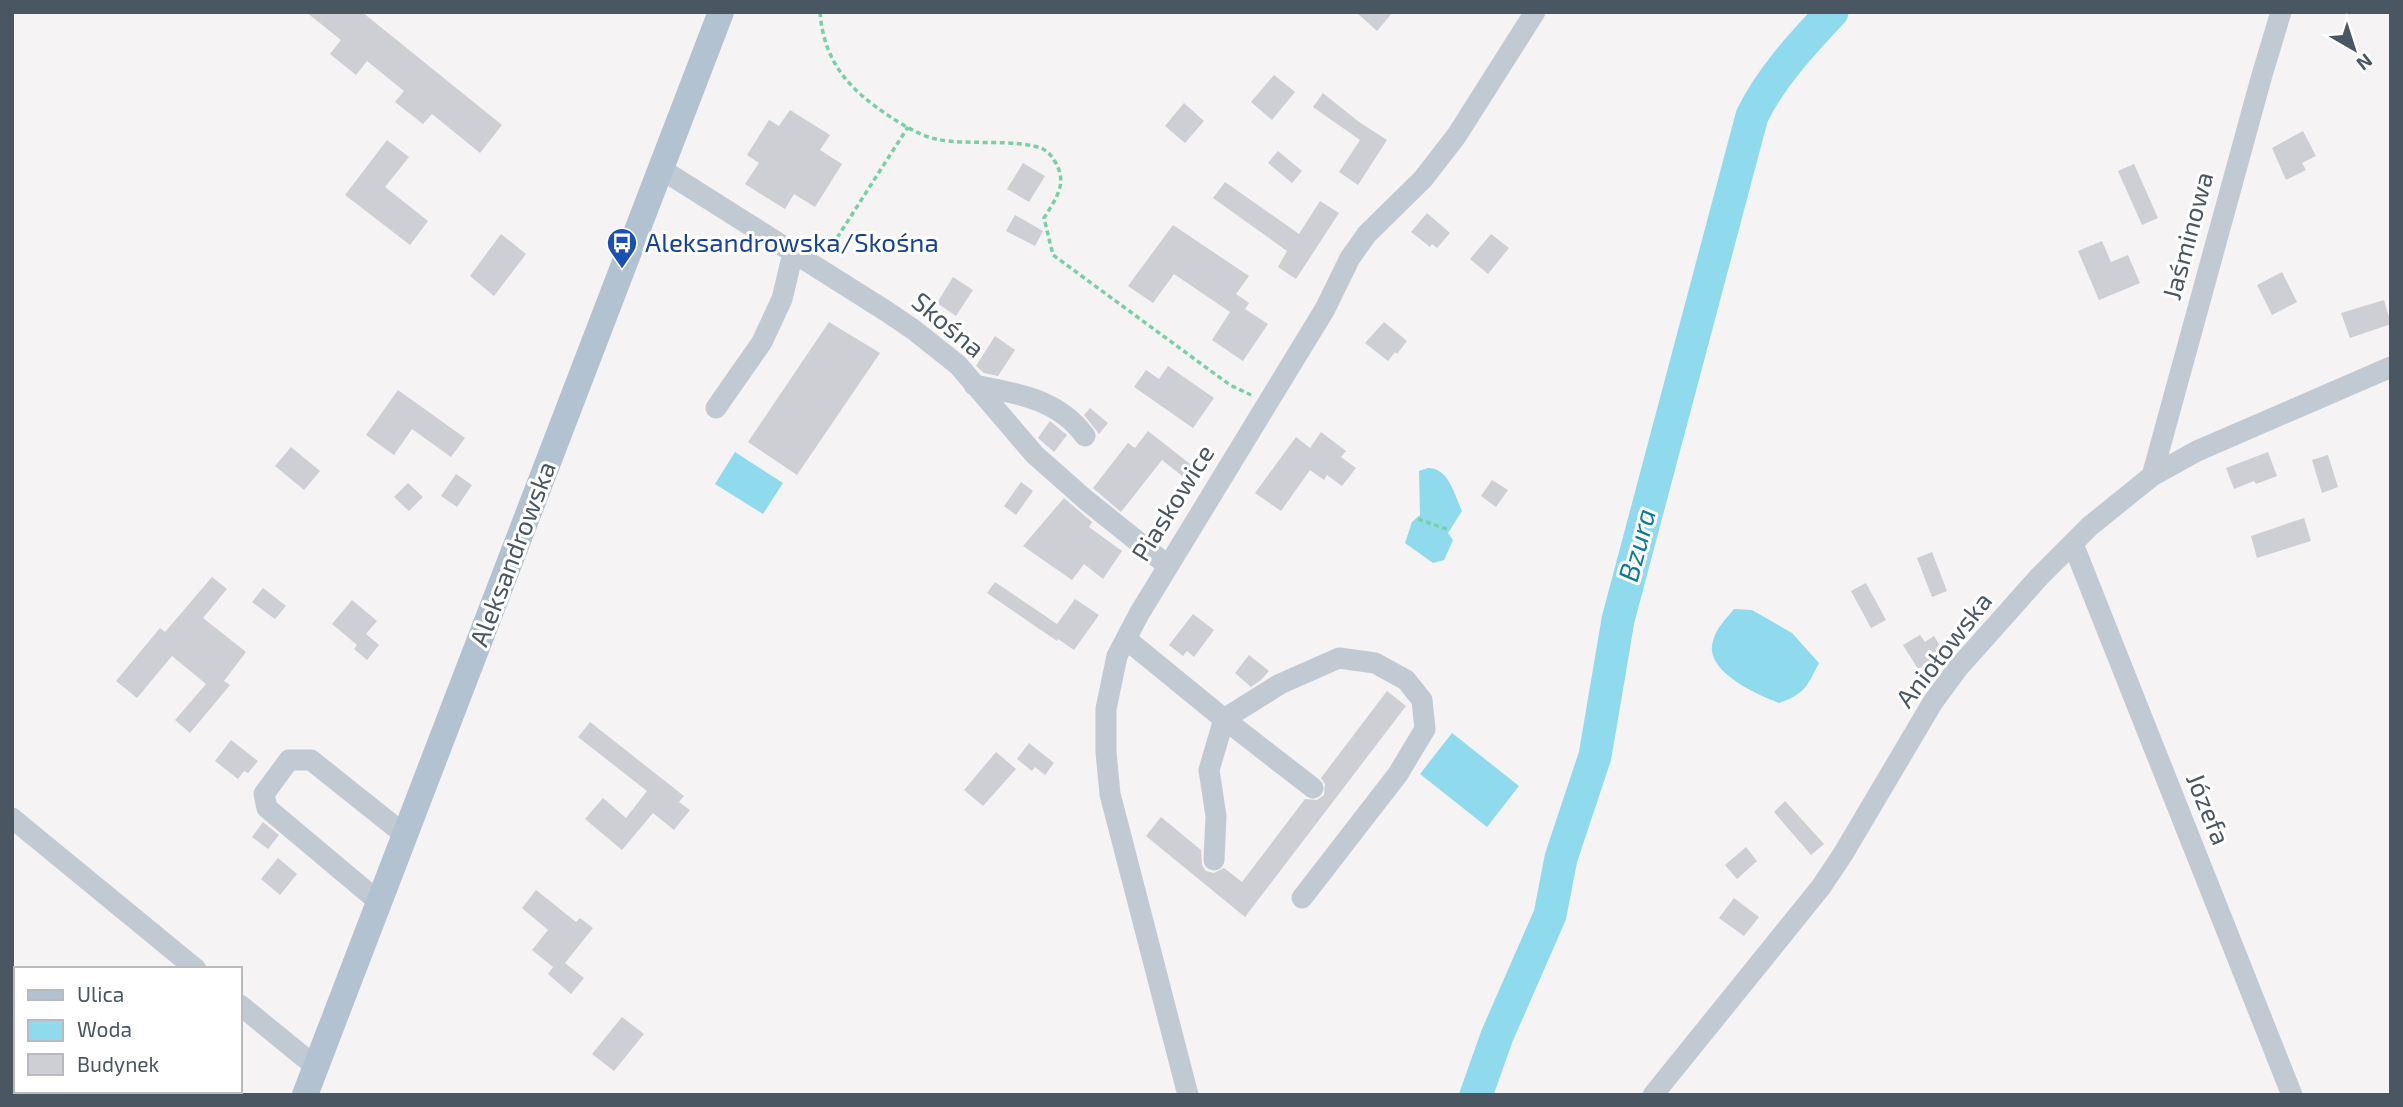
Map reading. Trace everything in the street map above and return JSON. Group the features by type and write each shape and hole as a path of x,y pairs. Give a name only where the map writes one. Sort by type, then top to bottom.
{"main road":[{"name":"Aleksandrowska","path":"305,1095 721,12"}],"street":[{"name":"Piaskowice","path":"1188,1095 1110,794 1106,709 1117,656 1167,565 1325,309 1350,258 1367,234 1423,179 1440,157 1535,12"},
{"name":"Jaśminowa","path":"2152,476 2281,12"},
{"name":"Skośna","path":"661,169 914,330 958,365 1055,475 1167,565"},
{"path":"716,408 762,342 782,299 793,253"},
{"name":"Aniołowska","path":"1653,1095 1821,887 1933,702 1958,668 2039,577 2090,526 2152,476 2197,451 2391,368"},
{"path":"974,385 1040,399 1061,412 1085,436"},
{"name":"Józefa","path":"2073,544 2292,1095"},
{"path":"1126,639 1313,788"},
{"path":"1214,860 1216,816 1209,771 1224,719 1280,684 1339,658 1375,663 1406,680 1422,700 1425,729 1398,774 1302,898"},
{"path":"379,902 267,808 264,794 289,760 311,760 405,835"},
{"path":"12,818 194,967"},
{"path":"242,1007 316,1067"}],"path":[{"path":"820,12 828,50 841,74 863,99 908,127 935,139 1011,144 1043,149 1052,156 1062,173 1059,192 1044,218 1053,256 1230,385 1267,404"},
{"path":"817,268 908,127"},
{"path":"1418,519 1449,530"}],"green space":[{"path":"14,1016 14,1093 157,1095 12,1095"}],"water":[{"path":"735,452 783,483 763,514 715,484"},
{"path":"1428,468 1441,472 1446,477 1462,511 1448,533 1453,540 1444,560 1433,563 1405,543 1412,522 1420,515 1419,471"},
{"path":"1734,609 1752,610 1792,633 1819,663 1800,692 1779,703 1746,688 1724,672 1716,662 1712,652 1714,636"},
{"path":"1452,733 1519,786 1487,827 1420,774"}],"building":[{"path":"306,12 362,12 502,125 480,153 432,114 423,124 395,102 404,91 367,61 356,75 330,54 341,40"},
{"path":"1356,12 1393,12 1377,31"},
{"path":"1274,75 1295,92 1272,120 1251,102"},
{"path":"1323,93 1387,140 1358,185 1339,172 1360,140 1313,107"},
{"path":"1184,103 1204,121 1185,143 1165,126"},
{"path":"790,110 830,135 820,150 842,164 815,207 794,194 785,209 745,184 759,163 747,155 769,120 779,126"},
{"path":"2303,131 2316,156 2302,163 2306,170 2286,180 2272,148"},
{"path":"387,140 409,157 385,187 428,221 410,245 345,195"},
{"path":"1278,151 1302,171 1292,183 1268,163"},
{"path":"1023,163 1045,176 1029,202 1007,189"},
{"path":"2134,164 2158,218 2142,225 2118,171"},
{"path":"1225,182 1299,234 1320,201 1339,213 1296,279 1278,267 1287,251 1213,198"},
{"path":"1427,213 1450,233 1437,248 1432,244 1430,247 1411,232"},
{"path":"1015,215 1043,231 1035,246 1006,231"},
{"path":"1173,225 1249,276 1236,294 1249,303 1245,309 1268,324 1243,361 1212,340 1230,312 1174,274 1153,303 1128,286"},
{"path":"501,234 526,254 494,296 470,276"},
{"path":"1491,234 1509,248 1488,274 1470,259"},
{"path":"2102,241 2111,262 2128,255 2140,283 2099,300 2078,251"},
{"path":"2282,272 2297,302 2272,315 2257,285"},
{"path":"953,277 973,290 956,316 937,303"},
{"path":"2384,300 2391,324 2350,338 2341,313"},
{"path":"829,322 880,353 797,475 748,442"},
{"path":"1384,322 1407,341 1388,361 1365,343"},
{"path":"995,336 1015,350 998,376 984,373 976,366"},
{"path":"1168,366 1214,398 1193,428 1134,387 1146,370 1159,379"},
{"path":"398,390 465,438 451,457 412,429 394,455 366,435"},
{"path":"1090,408 1108,423 1099,434 1084,415"},
{"path":"1050,421 1067,435 1054,452 1038,438"},
{"path":"1148,431 1194,467 1186,479 1162,460 1121,512 1093,488 1128,443 1135,448"},
{"path":"1321,432 1346,451 1341,457 1356,468 1342,486 1327,475 1324,480 1310,470 1281,511 1255,493 1296,437 1310,448"},
{"path":"291,447 320,471 304,490 275,466"},
{"path":"2268,452 2277,476 2234,489 2226,468"},
{"path":"2328,455 2338,487 2322,493 2312,460"},
{"path":"456,474 472,485 457,507 441,496"},
{"path":"1492,480 1508,490 1496,507 1481,496"},
{"path":"1021,482 1033,491 1016,515 1004,506"},
{"path":"408,483 423,497 409,511 394,497"},
{"path":"1064,498 1092,522 1089,527 1122,551 1103,579 1084,564 1072,580 1023,546"},
{"path":"2304,518 2311,541 2257,558 2251,536"},
{"path":"1932,552 1947,591 1932,597 1917,558"},
{"path":"212,577 227,589 203,618 246,652 224,681 230,685 190,733 175,720 206,684 172,656 137,698 116,681 160,628 165,632"},
{"path":"995,582 1057,624 1075,599 1099,615 1074,650 987,593"},
{"path":"1866,583 1886,620 1871,628 1851,591"},
{"path":"263,588 286,606 275,619 252,602"},
{"path":"352,600 377,621 366,634 379,645 367,660 354,649 357,645 332,624"},
{"path":"1193,614 1214,630 1194,657 1187,651 1183,656 1169,645"},
{"path":"1920,635 1925,642 1934,636 1944,652 1918,669 1903,645"},
{"path":"1249,655 1269,671 1251,687 1235,673"},
{"path":"1387,691 1406,706 1245,917 1146,836 1161,817 1201,850 1202,865 1206,871 1214,873 1224,868 1242,882 1305,799 1317,800 1324,795 1325,784 1321,778"},
{"path":"590,722 684,796 679,802 690,810 674,830 653,813 622,850 585,819 603,798 626,818 647,791 578,737"},
{"path":"231,740 258,761 248,773 244,771 238,779 215,761"},
{"path":"1029,743 1054,763 1045,775 1035,767 1032,771 1017,759"},
{"path":"996,752 1016,769 983,806 964,790"},
{"path":"1785,801 1824,844 1811,855 1774,812"},
{"path":"263,822 279,835 268,849 252,837"},
{"path":"1746,847 1757,861 1737,879 1725,865"},
{"path":"278,858 297,874 280,895 261,879"},
{"path":"536,890 576,922 580,918 593,928 565,963 584,978 571,994 548,974 553,967 532,950 548,930 522,908"},
{"path":"1734,898 1759,917 1744,936 1719,918"},
{"path":"622,1017 644,1034 614,1071 592,1054"}],"waterway":[{"name":"Bzura","path":"1476,1095 1497,1036 1550,915 1561,858 1595,756 1618,620 1752,116 1778,74 1832,12"}],"place":[{"name":"Aleksandrowska/Skośna","path":"622,270"}]}
